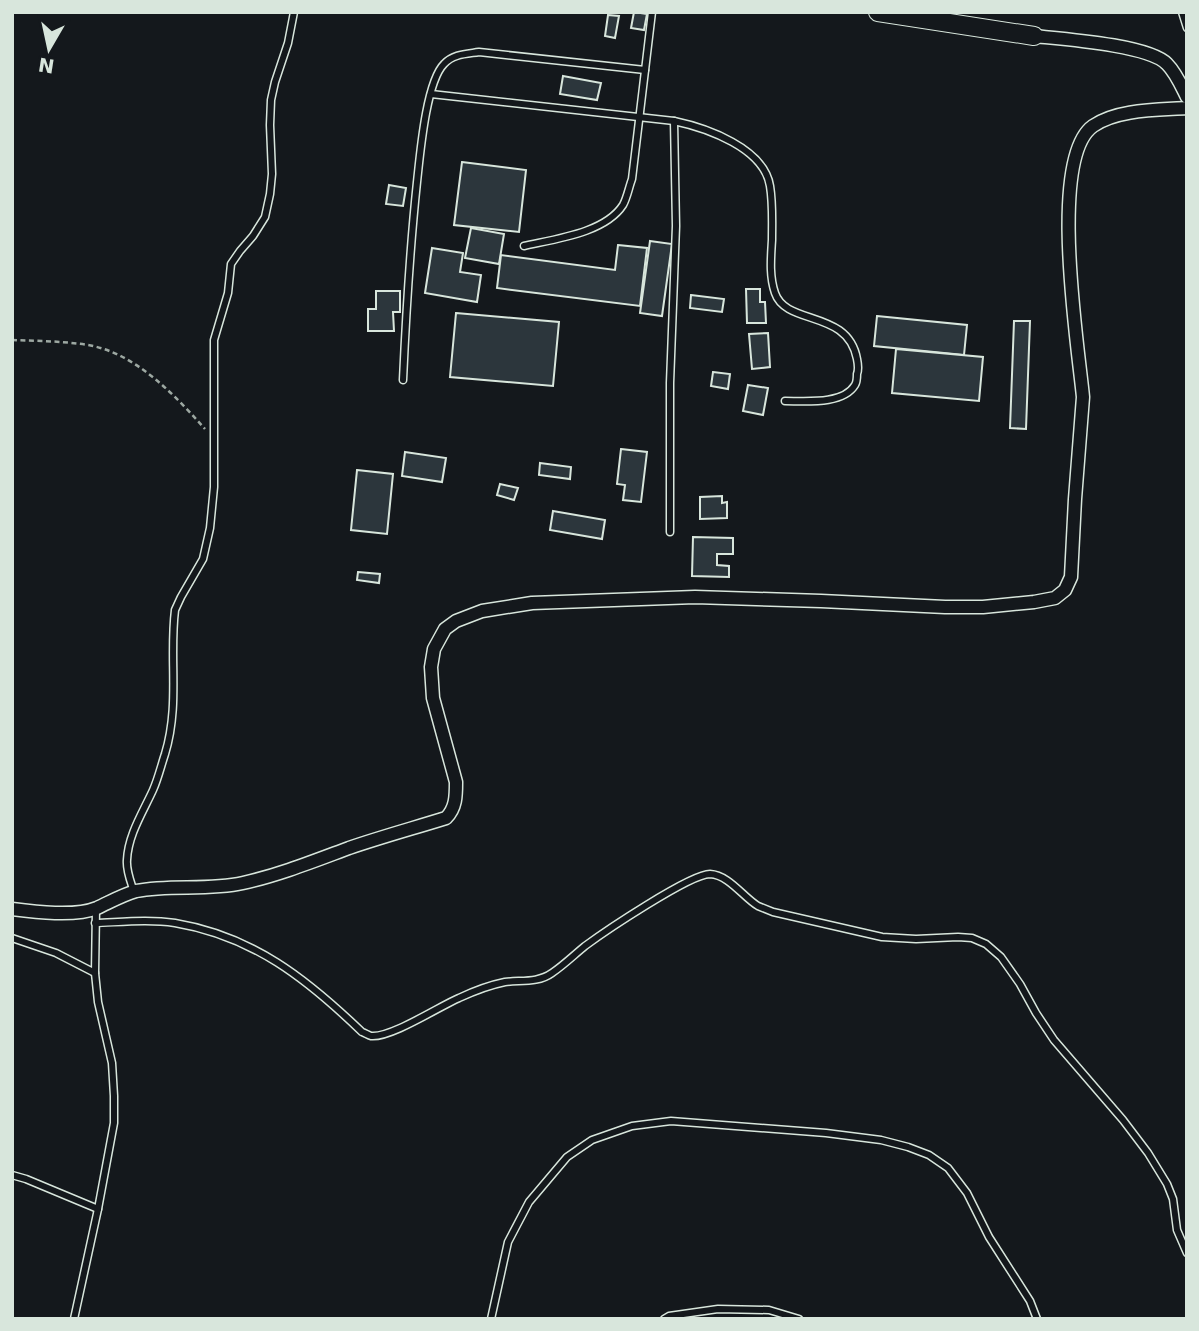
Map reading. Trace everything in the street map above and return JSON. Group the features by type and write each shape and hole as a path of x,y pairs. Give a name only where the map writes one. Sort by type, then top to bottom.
{"street":[{"path":"878,12 1137,50 1166,62 1187,97"},
{"path":"12,909 79,912 96,909 113,899 134,892 156,888 240,884 446,818 454,805 456,782 433,698 433,649 445,629 456,621 482,611 532,603 695,597 945,607 983,607 1055,598 1065,590 1071,577 1083,409 1069,234 1074,165 1080,144 1092,126 1115,116 1148,110 1187,108"}],"lane":[{"path":"134,892 127,861 134,830 154,788 166,751 173,718 175,610 203,559 210,528 214,487 214,340 228,293 231,264 265,216 272,174 271,100 294,12"},
{"path":"524,246 579,233 607,221 623,204 632,179 652,12"},
{"path":"1182,12 1187,28"},
{"path":"403,380 411,239 422,135 436,75 445,63 458,54 479,52 645,70"},
{"path":"431,94 674,121 721,135 746,151 764,169 770,184 771,274 775,295 784,305 796,312 820,319 842,331 855,347 859,370 855,385 843,396 827,400 785,401"},
{"path":"670,532 670,383 676,226 674,121"},
{"path":"95,923 175,923 214,932 247,945 295,974 362,1031 372,1036 402,1027 486,987 550,975 587,945 629,917 668,893 707,874 717,875 758,905 773,912 882,937 972,938 986,944 1001,957 1054,1040 1148,1153 1173,1199 1177,1230 1187,1253"},
{"path":"74,1319 114,1123 112,1063 98,1002 95,973 96,909"},
{"path":"12,938 56,953 95,973"},
{"path":"491,1319 508,1242 529,1202 567,1157 592,1140 632,1126 671,1121 881,1140 929,1155 948,1168 967,1193 989,1237 1030,1301 1037,1319"},
{"path":"12,1175 98,1209"},
{"path":"664,1319 718,1309 769,1310 799,1319"}],"path":[{"path":"12,340 89,345 114,353 133,363 184,405 214,439"}],"building":[{"path":"634,12 647,14 644,30 631,28"},
{"path":"608,15 619,16 615,38 605,36"},
{"path":"563,76 601,83 597,100 560,94"},
{"path":"462,162 526,170 519,232 454,225"},
{"path":"389,185 406,188 403,206 386,204"},
{"path":"471,228 504,234 499,264 465,258"},
{"path":"650,241 672,244 662,316 640,313"},
{"path":"618,245 647,248 640,306 497,288 501,255 615,270"},
{"path":"432,248 463,253 460,272 481,275 477,302 425,293"},
{"path":"746,289 760,289 760,302 765,302 766,323 747,323"},
{"path":"376,291 400,291 400,312 393,312 394,331 368,331 368,309 376,309"},
{"path":"691,295 724,299 722,312 690,308"},
{"path":"456,313 559,322 553,386 450,377"},
{"path":"877,316 967,325 964,355 874,346"},
{"path":"1014,321 1030,321 1026,429 1010,428"},
{"path":"768,333 770,367 752,369 749,334"},
{"path":"896,349 983,357 979,401 892,393"},
{"path":"713,372 730,374 728,389 711,386"},
{"path":"748,385 768,388 763,415 743,411"},
{"path":"621,449 647,452 641,502 623,500 625,485 617,484"},
{"path":"405,452 446,458 442,482 402,476"},
{"path":"540,463 571,467 570,479 539,475"},
{"path":"357,470 393,474 387,534 351,530"},
{"path":"500,484 518,488 514,500 497,495"},
{"path":"722,496 722,503 727,502 727,518 700,519 700,497"},
{"path":"553,511 605,520 602,539 550,530"},
{"path":"693,537 733,538 733,554 717,554 717,565 729,566 729,577 692,576"},
{"path":"358,572 380,574 379,583 357,580"}]}
